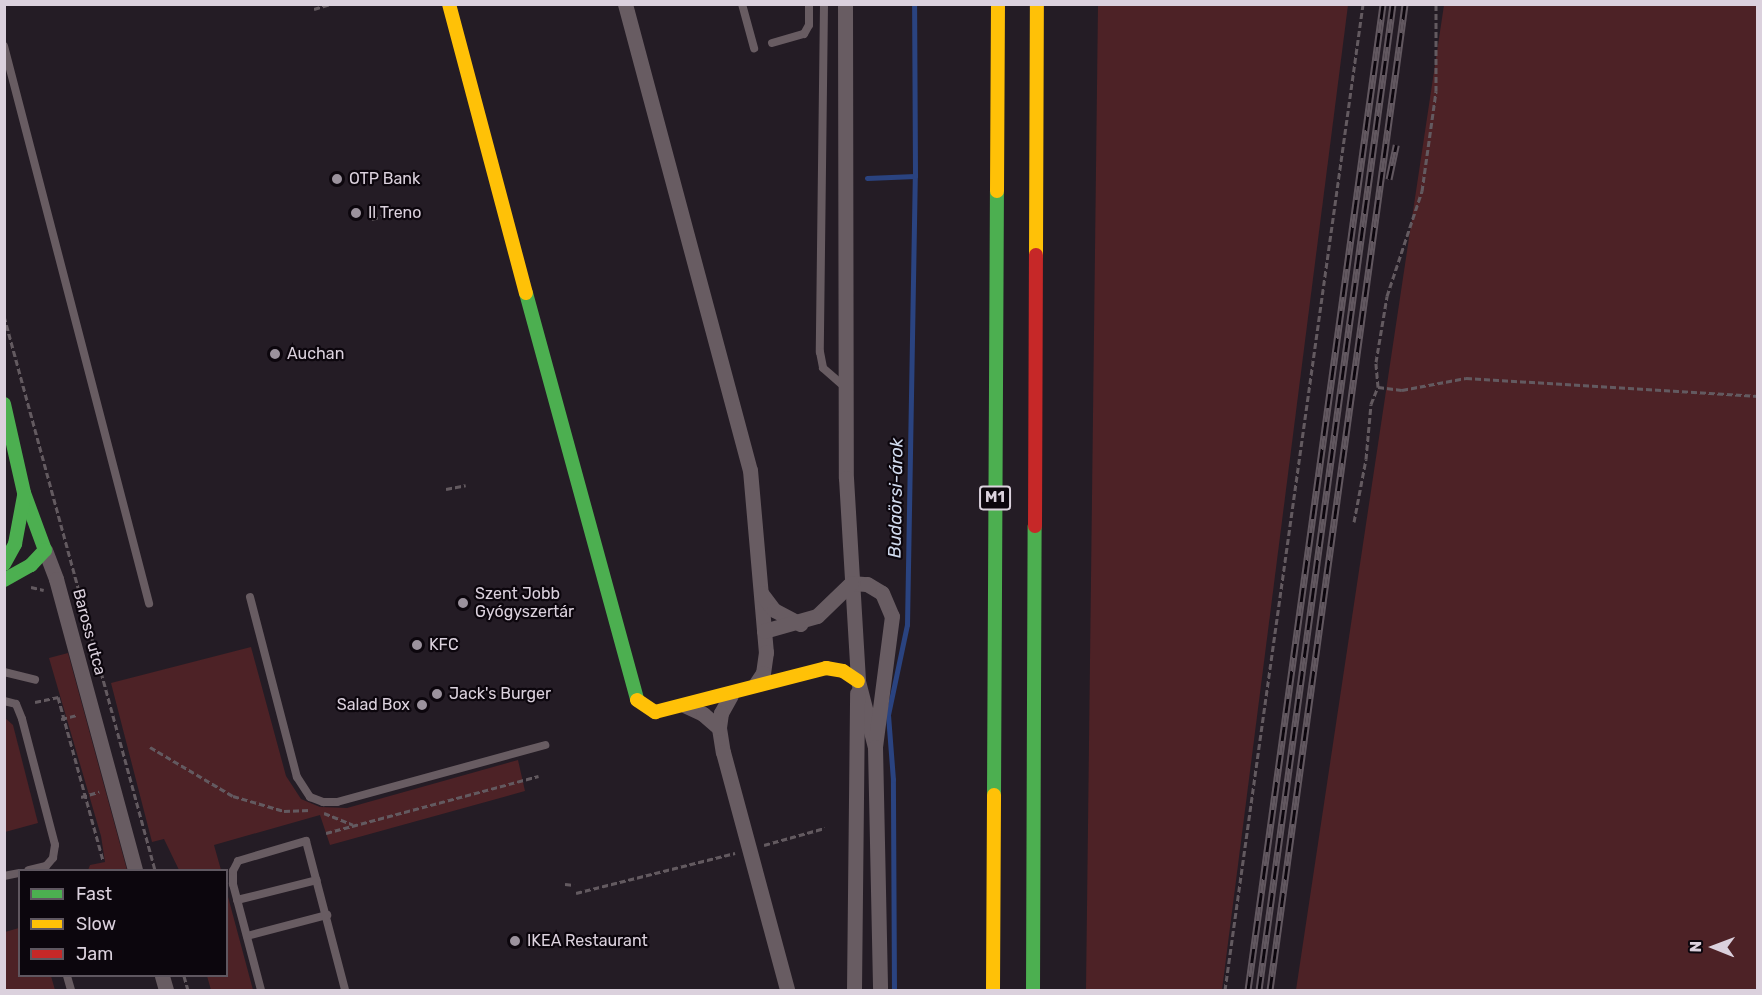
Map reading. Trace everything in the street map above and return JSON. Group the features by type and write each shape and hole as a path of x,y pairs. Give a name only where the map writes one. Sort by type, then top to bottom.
{"main road":[{"path":"449,4 634,696 643,707 655,712 730,695 755,685 826,668 843,671 858,681"},
{"name":"M1","path":"993,990 998,4"},
{"name":"M1","path":"1033,990 1037,4"},
{"name":"Baross utca","path":"4,404 24,493 45,550"},
{"path":"4,564 15,544 24,493"},
{"path":"4,580 31,566 45,550"}],"street":[{"path":"625,4 744,445 764,631 765,664 755,685"},
{"path":"845,4 844,386 851,584 858,681 875,747"},
{"name":"Baross utca","path":"45,550 56,579 135,869"},
{"path":"764,631 800,624 817,616 851,584 867,584 882,593 892,616 875,747 880,990"},
{"path":"761,593 774,610 800,624"},
{"path":"854,990 854,717 858,681"},
{"path":"730,695 719,728 787,990"},
{"path":"686,706 703,714 719,728"}],"lane":[{"path":"742,4 754,48"},
{"path":"772,43 804,34 809,25 809,4"},
{"path":"824,4 820,352 823,369 844,386"},
{"path":"4,46 149,603"},
{"path":"250,597 297,777 310,796 323,802 337,802 545,745"},
{"path":"4,672 35,680"},
{"path":"4,701 16,704 22,719 55,845 53,858 46,866 32,869"},
{"path":"261,990 237,900 233,871 238,861 306,842 345,990"},
{"path":"237,900 317,880"},
{"path":"247,936 327,915"}],"path":[{"path":"314,9 330,4"},
{"path":"1225,990 1363,4"},
{"path":"1354,522 1366,459 1371,404 1378,387 1376,362 1388,296 1422,191 1436,92 1436,4"},
{"path":"372,219 393,213"},
{"path":"4,315 155,869"},
{"path":"1378,387 1402,390 1466,378 1758,396"},
{"path":"447,489 466,484"},
{"path":"34,587 39,591"},
{"path":"34,702 58,697 82,796 103,860"},
{"path":"62,719 79,715"},
{"path":"150,747 233,796 284,812 313,810"},
{"path":"326,833 538,776"},
{"path":"82,796 99,792"},
{"path":"321,812 353,825"},
{"path":"576,893 749,850 825,828"},
{"path":"565,884 574,885"}],"shaded area":[{"path":"1098,5 1348,5 1222,990 1086,990"},
{"path":"1444,5 1757,5 1757,990 1296,990"},
{"path":"251,647 286,776 301,799 320,807 347,808 518,760 525,791 330,845 320,815 214,845 221,869 179,869 164,839 152,842 111,683"},
{"path":"68,653 127,869 88,869 90,865 105,862 101,836 49,658"},
{"path":"5,718 13,725 38,823 5,832"},
{"path":"228,897 253,990 211,990 207,977 228,977"},
{"path":"18,928 18,977 51,977 55,990 5,990 5,932"}],"waterway":[{"name":"Budaörsi-árok","path":"894,990 893,780 888,715 907,625 915,176 914,4"},
{"path":"867,178 915,176"}],"railway":[{"path":"1248,990 1383,4"},
{"path":"1259,990 1393,4"},
{"path":"1270,990 1405,4"},
{"path":"1389,179 1396,145"}],"traffic: fast":[{"path":"994,795 997,191"},
{"path":"526,293 637,700"},
{"path":"4,404 24,493 45,550 31,565 4,580"},
{"path":"4,564 15,544 24,496"},
{"path":"1033,990 1035,526"}],"traffic: slow":[{"path":"449,4 526,293"},
{"path":"997,191 998,4"},
{"path":"1036,255 1037,4"},
{"path":"637,700 655,712 826,668 843,671 858,681"},
{"path":"993,990 994,795"}],"traffic: jam":[{"path":"1035,526 1036,255"}],"place":[{"name":"OTP Bank","path":"337,179"},
{"name":"Il Treno","path":"356,213"},
{"name":"Auchan","path":"275,354"},
{"name":"Szent Jobb Gyógyszertár","path":"463,603"},
{"name":"KFC","path":"417,645"},
{"name":"Jack's Burger","path":"437,694"},
{"name":"Salad Box","path":"422,705"},
{"name":"IKEA Restaurant","path":"515,941"}]}
